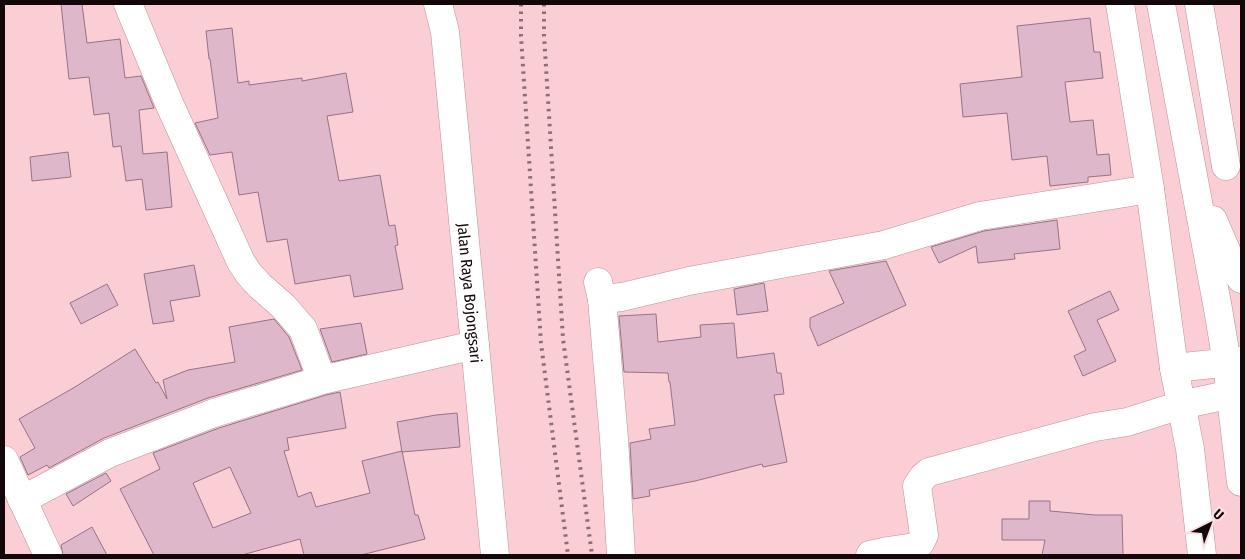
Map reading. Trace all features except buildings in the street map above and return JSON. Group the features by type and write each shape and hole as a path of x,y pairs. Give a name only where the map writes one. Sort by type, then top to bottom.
{"main road":[{"path":"128,4 169,103 242,262 249,274 283,306 303,329 322,380"},
{"name":"Jalan Raya Bojongsari","path":"438,4 445,32 495,555"},
{"name":"Jalan Raya Bojongsari","path":"445,32 452,4"},
{"path":"1120,4 1150,189 1174,368 1190,449 1202,555"},
{"path":"1161,4 1218,308 1234,362 1241,482"},
{"path":"1192,172 1234,165 1199,4"},
{"path":"1192,172 1241,279"},
{"path":"620,555 614,439 600,291 622,297 689,281 884,245 980,216 1150,189"},
{"path":"22,500 110,453 214,413 322,380 475,345"},
{"path":"1174,368 1234,362"},
{"path":"870,555 915,547 920,543 924,535 917,486 929,472 1095,427 1127,422 1181,405 1236,394"},
{"path":"4,460 48,555"}],"railway":[{"path":"521,4 521,36 541,343 568,555"},
{"path":"544,4 544,35 563,339 592,555"}]}
